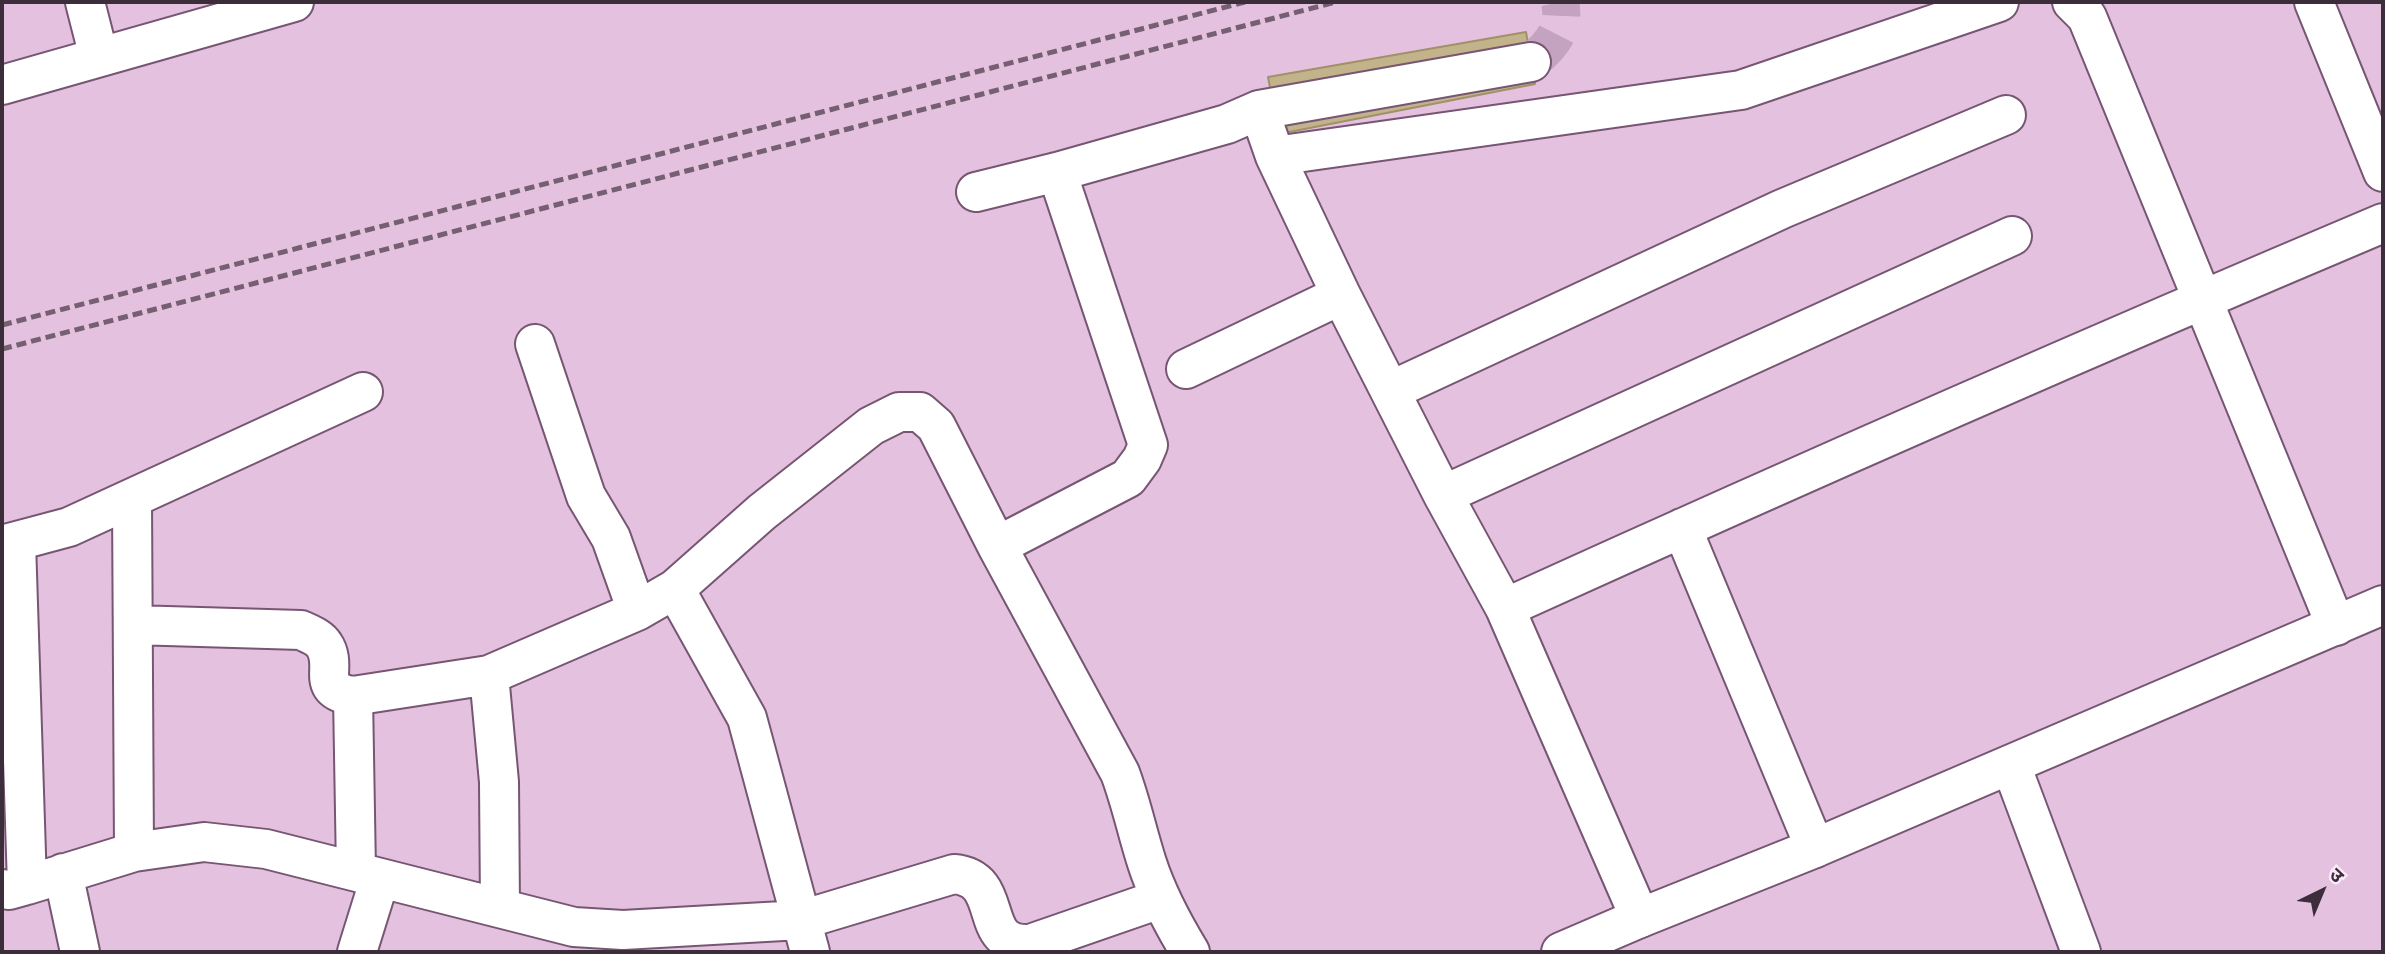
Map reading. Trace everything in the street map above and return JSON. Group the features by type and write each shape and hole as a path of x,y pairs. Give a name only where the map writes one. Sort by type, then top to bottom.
{"street":[{"path":"85,2 99,57"},
{"path":"2,85 294,2"},
{"path":"1275,156 1741,90 1999,2"},
{"path":"2072,2 2087,17 2336,626"},
{"path":"2314,2 2383,172"},
{"path":"976,192 1227,124 1259,110 1531,62"},
{"path":"1259,110 1275,156 1341,295 1443,495 1505,608 1640,918"},
{"path":"1390,391 1782,209 2006,115"},
{"path":"996,546 1128,478 1142,459 1148,444 1057,172"},
{"path":"1505,608 2203,299 2383,223"},
{"path":"1443,495 2012,236"},
{"path":"1186,369 1341,295"},
{"path":"535,344 586,496 611,538 637,611"},
{"path":"363,392 69,527 9,544 14,887 134,852 204,842 266,849 574,927 805,936 954,874 969,875 982,886 997,927 1004,938 1016,945 1030,944 1160,899"},
{"path":"133,625 301,630 324,645 329,656 328,678 333,688 341,694 354,696 489,675 637,611 674,589 784,494 871,426 899,412 920,412 936,426 996,546 1119,773 1130,800 1160,899 1190,952"},
{"path":"132,499 134,852"},
{"path":"1682,528 1815,848"},
{"path":"674,589 747,718 805,936"},
{"path":"1561,952 1815,848 2383,605"},
{"path":"489,675 499,782 500,908"},
{"path":"354,696 368,874 356,952"},
{"path":"2011,765 2081,952"},
{"path":"63,873 80,952"}],"building":[{"path":"1526,32 1535,84 1279,134 1268,77"}],"tunnel":[{"path":"1531,62 1551,43 1559,29 1560,2"}],"railway":[{"path":"2,325 1245,2"},
{"path":"2,349 1336,2"}]}
